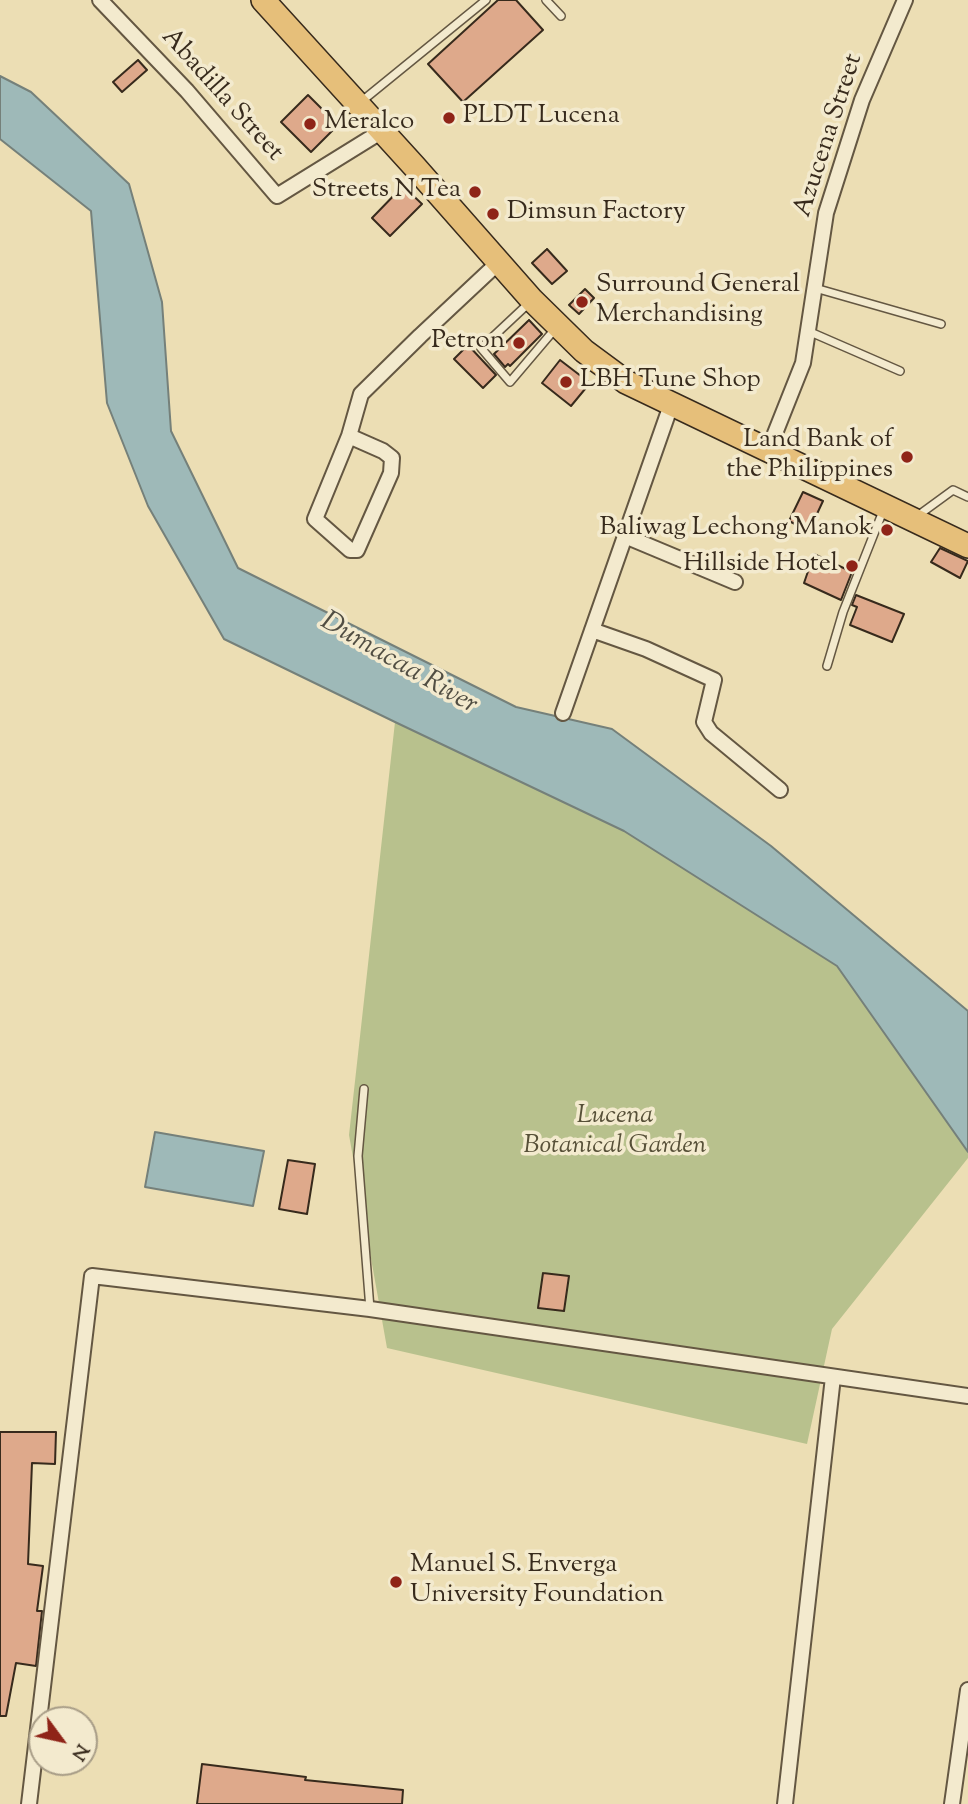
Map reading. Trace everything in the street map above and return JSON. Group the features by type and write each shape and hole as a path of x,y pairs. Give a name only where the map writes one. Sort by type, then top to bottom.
{"main road":[{"path":"263,0 532,300 584,351 625,382 968,546"}],"street":[{"name":"Abadilla Street","path":"100,0 187,91 277,195 382,131"},
{"name":"Azucena Street","path":"768,451 803,363 830,200 862,100 905,0"},
{"path":"349,436 393,458 391,472 357,550 349,550 315,519 349,436 361,394 499,262"},
{"path":"563,713 671,405"},
{"path":"625,536 735,582"},
{"path":"592,630 646,649 714,680 704,722 711,733 780,790"},
{"path":"29,1804 92,1276 370,1309 968,1396"},
{"path":"785,1804 834,1377"},
{"path":"952,1804 961,1787 968,1690"}],"lane":[{"path":"358,105 486,0"},
{"path":"545,0 561,16"},
{"path":"814,288 941,324"},
{"path":"532,300 481,348 510,382 557,326"},
{"path":"807,331 901,371"},
{"path":"912,520 953,490 968,497"},
{"path":"827,666 843,612 885,507"},
{"path":"364,1089 358,1156 370,1309"}],"green space":[{"name":"Lucena Botanical Garden","path":"395,722 624,831 837,966 968,1152 968,1158 832,1329 807,1444 387,1348 349,1135"}],"water":[{"name":"Dumacaa River","path":"0,76 31,92 129,184 162,302 171,431 238,568 516,707 612,729 771,846 968,1011 968,1152 837,966 624,831 224,639 148,506 107,403 91,211 0,139"},
{"path":"155,1132 264,1151 253,1206 145,1187"}],"building":[{"path":"498,0 516,0 543,30 463,102 428,64"},
{"path":"138,60 147,70 122,92 113,82"},
{"name":"Meralco","path":"308,95 338,125 311,152 281,122"},
{"path":"403,186 422,204 390,236 372,218"},
{"path":"547,249 567,271 552,284 532,263"},
{"name":"Surround General Merchandising","path":"585,289 594,298 579,314 569,305"},
{"name":"Petron","path":"529,320 542,334 510,366 508,364 505,367 494,354"},
{"path":"468,345 496,375 483,388 454,359"},
{"path":"560,360 590,383 571,406 542,383"},
{"path":"803,492 823,501 809,531 789,521"},
{"path":"940,548 968,561 960,578 931,562"},
{"path":"814,554 852,572 841,600 804,583"},
{"path":"856,595 904,614 892,642 850,625 857,607 852,605"},
{"path":"288,1160 315,1164 307,1214 279,1209"},
{"path":"543,1273 569,1276 564,1311 538,1308"},
{"path":"0,1432 56,1432 55,1464 32,1463 28,1564 43,1566 37,1611 42,1611 36,1666 16,1663 6,1716 0,1716"},
{"path":"202,1764 306,1777 305,1780 403,1790 402,1804 197,1804"}],"place":[{"name":"PLDT Lucena","path":"449,118"},
{"name":"Meralco","path":"310,124"},
{"name":"Streets N Tea","path":"475,192"},
{"name":"Dimsun Factory","path":"493,214"},
{"name":"Surround General Merchandising","path":"582,302"},
{"name":"Petron","path":"519,343"},
{"name":"LBH Tune Shop","path":"566,382"},
{"name":"Land Bank of the Philippines","path":"907,457"},
{"name":"Baliwag Lechong Manok","path":"887,530"},
{"name":"Hillside Hotel","path":"852,566"},
{"name":"Manuel S. Enverga University Foundation","path":"396,1582"}]}
